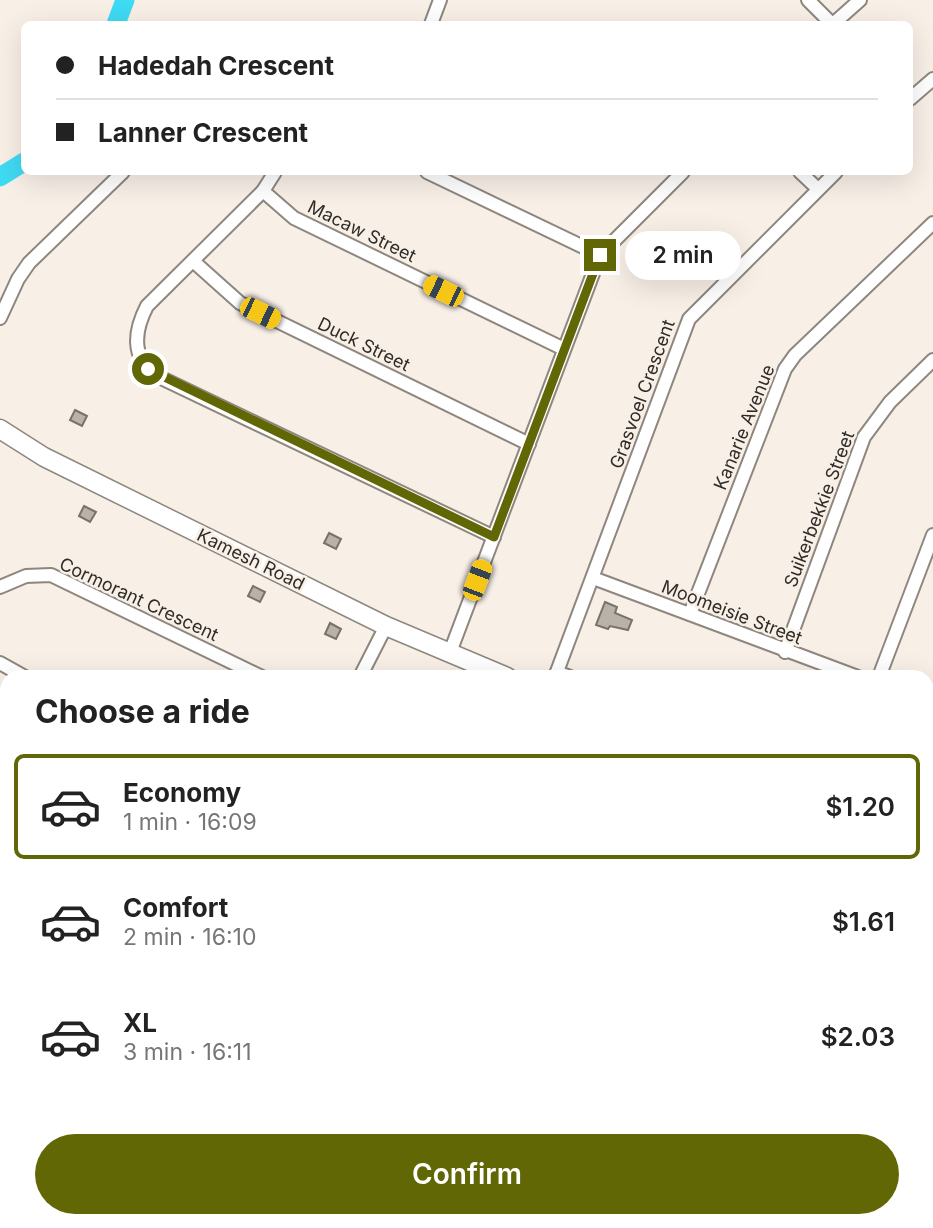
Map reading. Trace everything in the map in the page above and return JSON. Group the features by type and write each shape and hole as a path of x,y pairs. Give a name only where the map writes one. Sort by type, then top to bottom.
{"street":[{"path":"432,21 440,0"},
{"path":"808,0 830,21"},
{"path":"836,21 860,0"},
{"path":"913,96 933,79"},
{"path":"0,318 18,279 29,263 120,175"},
{"path":"273,175 263,191 153,299 138,327 137,349 148,369 494,537"},
{"path":"433,175 600,255"},
{"path":"449,654 600,255 680,175"},
{"path":"803,175 818,189"},
{"name":"Grasvoel Crescent","path":"558,670 689,319 833,175"},
{"name":"Macaw Street","path":"263,191 294,218 564,349"},
{"name":"Kanarie Avenue","path":"690,614 785,369 795,355 933,223"},
{"name":"Duck Street","path":"193,261 240,303 529,444"},
{"name":"Suikerbekkie Street","path":"785,652 864,437 890,402 933,360"},
{"name":"Kamesh Road","path":"0,429 44,457 386,626 489,670"},
{"path":"881,670 933,535"},
{"name":"Cormorant Crescent","path":"0,587 9,581 39,573 51,575 248,670"},
{"name":"Moomeisie Street","path":"593,578 838,670"},
{"path":"364,670 386,626"}],"building":[{"path":"75,410 87,416 82,426 70,420"},
{"path":"84,506 96,512 90,522 79,516"},
{"path":"329,533 341,539 336,549 324,543"},
{"path":"253,586 265,592 260,602 248,596"},
{"path":"605,602 617,607 615,613 632,620 628,630 596,625"},
{"path":"330,623 341,629 336,639 325,634"}],"waterway":[{"path":"117,21 125,0"},
{"path":"0,177 21,164"}],"route":[{"path":"148,369 155,375 494,537 600,255"}]}
